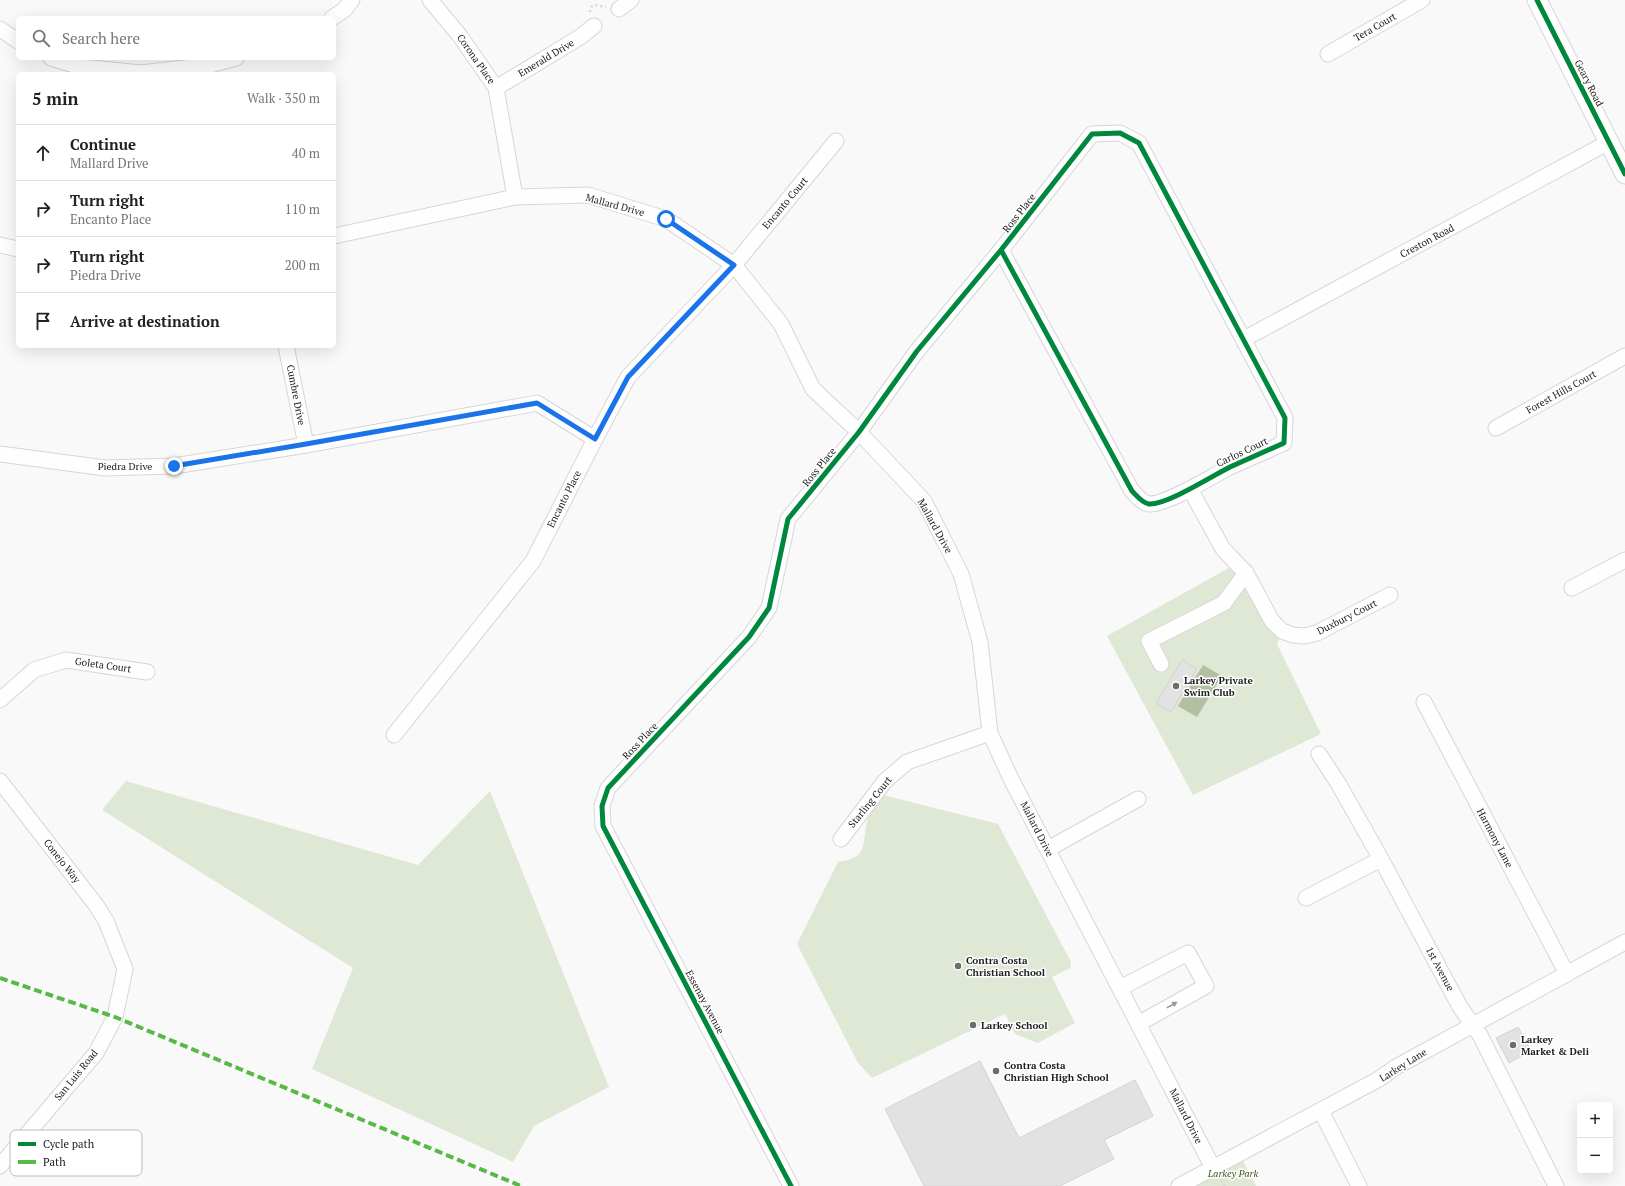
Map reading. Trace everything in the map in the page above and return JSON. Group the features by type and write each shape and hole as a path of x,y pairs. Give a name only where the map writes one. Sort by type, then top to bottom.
{"main road":[{"name":"Geary Road","path":"1537,0 1625,174"}],"street":[{"path":"335,16 344,10 352,0"},
{"name":"Corona Place","path":"430,0 460,36 496,88 516,197"},
{"path":"619,9 632,0"},
{"name":"Tera Court","path":"1328,54 1422,0"},
{"name":"Emerald Drive","path":"496,88 580,37 594,26"},
{"path":"0,29 16,40"},
{"path":"58,60 81,67 131,72"},
{"path":"150,72 210,65 229,60"},
{"name":"Carlos Court","path":"1002,250 1132,491 1145,503 1151,504 1158,502 1190,489 1229,468 1284,443 1284,418 1244,339 1139,143 1120,133 1092,134"},
{"name":"Ross Place","path":"603,826 602,806 608,788 749,637 769,608 788,519 859,432 917,351 1002,250 1092,134"},
{"name":"Encanto Court","path":"734,265 836,141"},
{"name":"Creston Road","path":"1244,339 1609,142"},
{"name":"Mallard Drive","path":"336,236 516,197 588,195 666,219 734,265 781,324 813,390 859,432 924,501 961,574 980,642 990,733 1011,779 1217,1174"},
{"path":"0,245 16,249"},
{"name":"Encanto Place","path":"394,735 533,561 628,377 734,265"},
{"name":"Cumbre Drive","path":"286,348 306,444"},
{"name":"Forest Hills Court","path":"1496,428 1625,356"},
{"name":"Piedra Drive","path":"0,454 105,468 174,466 537,403 595,439"},
{"name":"Duxbury Court","path":"1190,489 1223,549 1246,573 1272,621 1282,632 1304,636 1317,633 1390,595"},
{"path":"1572,588 1625,560"},
{"path":"1161,664 1149,641 1224,603 1246,573"},
{"name":"Goleta Court","path":"0,700 34,670 66,660 147,672"},
{"name":"Harmony Lane","path":"1424,702 1567,974"},
{"name":"Starling Court","path":"841,839 885,781 907,762 990,733"},
{"name":"1st Avenue","path":"1319,754 1338,783 1381,859 1460,1007 1480,1035 1556,1186"},
{"name":"Conejo Way","path":"0,781 96,905 106,921 116,946"},
{"path":"1048,849 1138,799"},
{"name":"Essenay Avenue","path":"603,826 791,1186"},
{"path":"1306,898 1381,859"},
{"name":"Larkey Lane","path":"1179,1186 1217,1174 1322,1111 1379,1079 1396,1067 1472,1024 1625,942"},
{"name":"San Luis Road","path":"31,1130 96,1053 115,1017 125,969 116,946"},
{"path":"1120,988 1188,953 1206,986 1138,1024"},
{"path":"1322,1111 1359,1186"},
{"name":"San Luis Road","path":"0,1166 10,1154"}],"path":[{"path":"594,26 590,10 591,7 600,6 619,9"},
{"path":"1217,1174 1225,1186"}],"green space":[{"path":"1236,564 1282,631 1277,644 1321,734 1193,795 1107,636"},
{"path":"126,781 418,865 490,791 609,1087 534,1126 513,1162 312,1069 353,968 102,810"},
{"path":"883,795 998,824 1071,962 1070,968 1052,977 1075,1023 1038,1043 1015,1034 1005,1014 872,1078 858,1063 797,944 838,862 856,857 863,848 868,819"},
{"name":"Larkey Park","path":"1239,1154 1256,1186 1180,1186"}],"shaded area":[{"path":"1203,665 1222,676 1197,717 1178,706"}],"building":[{"name":"Larkey Private Swim Club","path":"1182,660 1197,669 1171,712 1156,703"},
{"path":"1518,1027 1531,1051 1509,1063 1496,1038"},
{"path":"980,1061 1019,1138 1135,1080 1153,1116 1104,1140 1114,1159 1060,1186 924,1186 885,1109"}],"marked path":[{"path":"0,978 115,1017 521,1186"}],"cycle path":[{"path":"1537,0 1625,174"},
{"path":"791,1186 603,826 602,806 608,788 749,637 769,608 788,519 859,432 917,351 1001,250 1092,134 1120,133 1139,143 1285,418 1284,443 1230,467 1167,500 1149,504 1142,501 1132,491 1001,250"}],"place":[{"name":"Larkey Private Swim Club","path":"1176,686"},
{"name":"Contra Costa Christian School","path":"958,966"},
{"name":"Larkey School","path":"973,1025"},
{"name":"Larkey Market & Deli","path":"1513,1045"},
{"name":"Contra Costa Christian High School","path":"996,1071"}],"route":[{"path":"174,466 537,403 595,439 628,377 734,265 666,219"}]}
